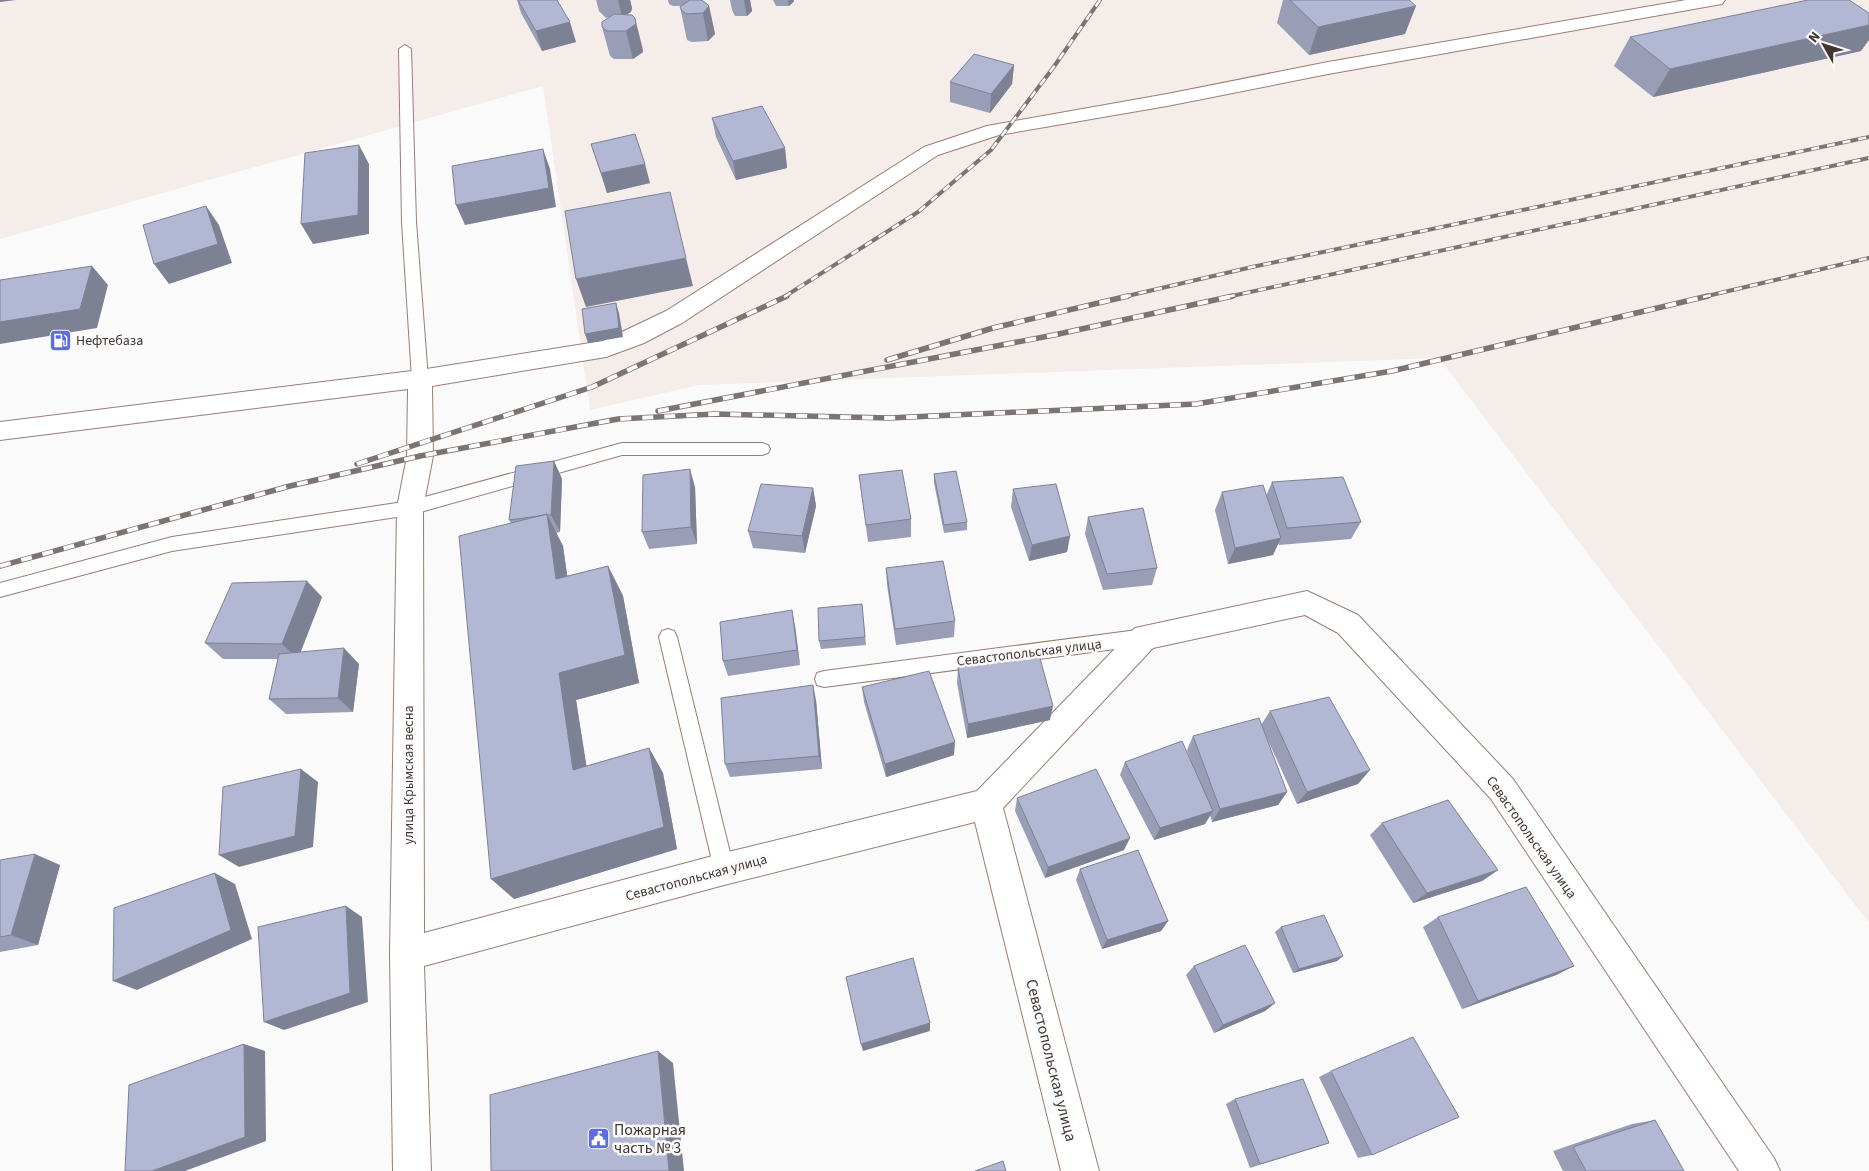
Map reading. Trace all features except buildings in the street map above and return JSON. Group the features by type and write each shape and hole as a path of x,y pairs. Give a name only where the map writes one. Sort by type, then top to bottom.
{"street":[{"path":"0,430 420,379 606,348 636,337 707,297 931,151 994,130 1716,0"},
{"name":"улица Крымская весна","path":"412,1171 407,954 410,508 420,456 420,379"},
{"name":"Севастопольская улица","path":"1145,638 1307,603 1348,624 1502,789 1761,1171"},
{"path":"986,804 1145,638"},
{"name":"Севастопольская улица","path":"407,954 724,869 986,804 1080,1171"}],"lane":[{"path":"405,49 409,222 420,379"},
{"path":"0,590 172,544 410,508 622,449 762,449"},
{"path":"668,637 724,869"},
{"name":"Севастопольская улица","path":"824,679 1145,638"}],"shaded area":[{"path":"0,0 1869,0 1869,923 1439,358 699,385 590,410 543,86 0,239"}],"railway":[{"path":"784,297 918,212 991,150 1053,68 1100,0"},
{"path":"1123,297 1252,267 1869,137"},
{"path":"1227,297 1869,158"},
{"path":"1703,297 1869,258"},
{"path":"357,464 592,387 787,296"},
{"path":"887,360 993,328 1128,296"},
{"path":"658,411 1054,335 1233,296"},
{"path":"0,566 290,486 420,456 618,419 715,414 889,418 1196,404 1392,371 1708,296"}],"place":[{"name":"Нефтебаза","path":"60,340"},
{"name":"Пожарная часть № 3","path":"598,1138"}]}
